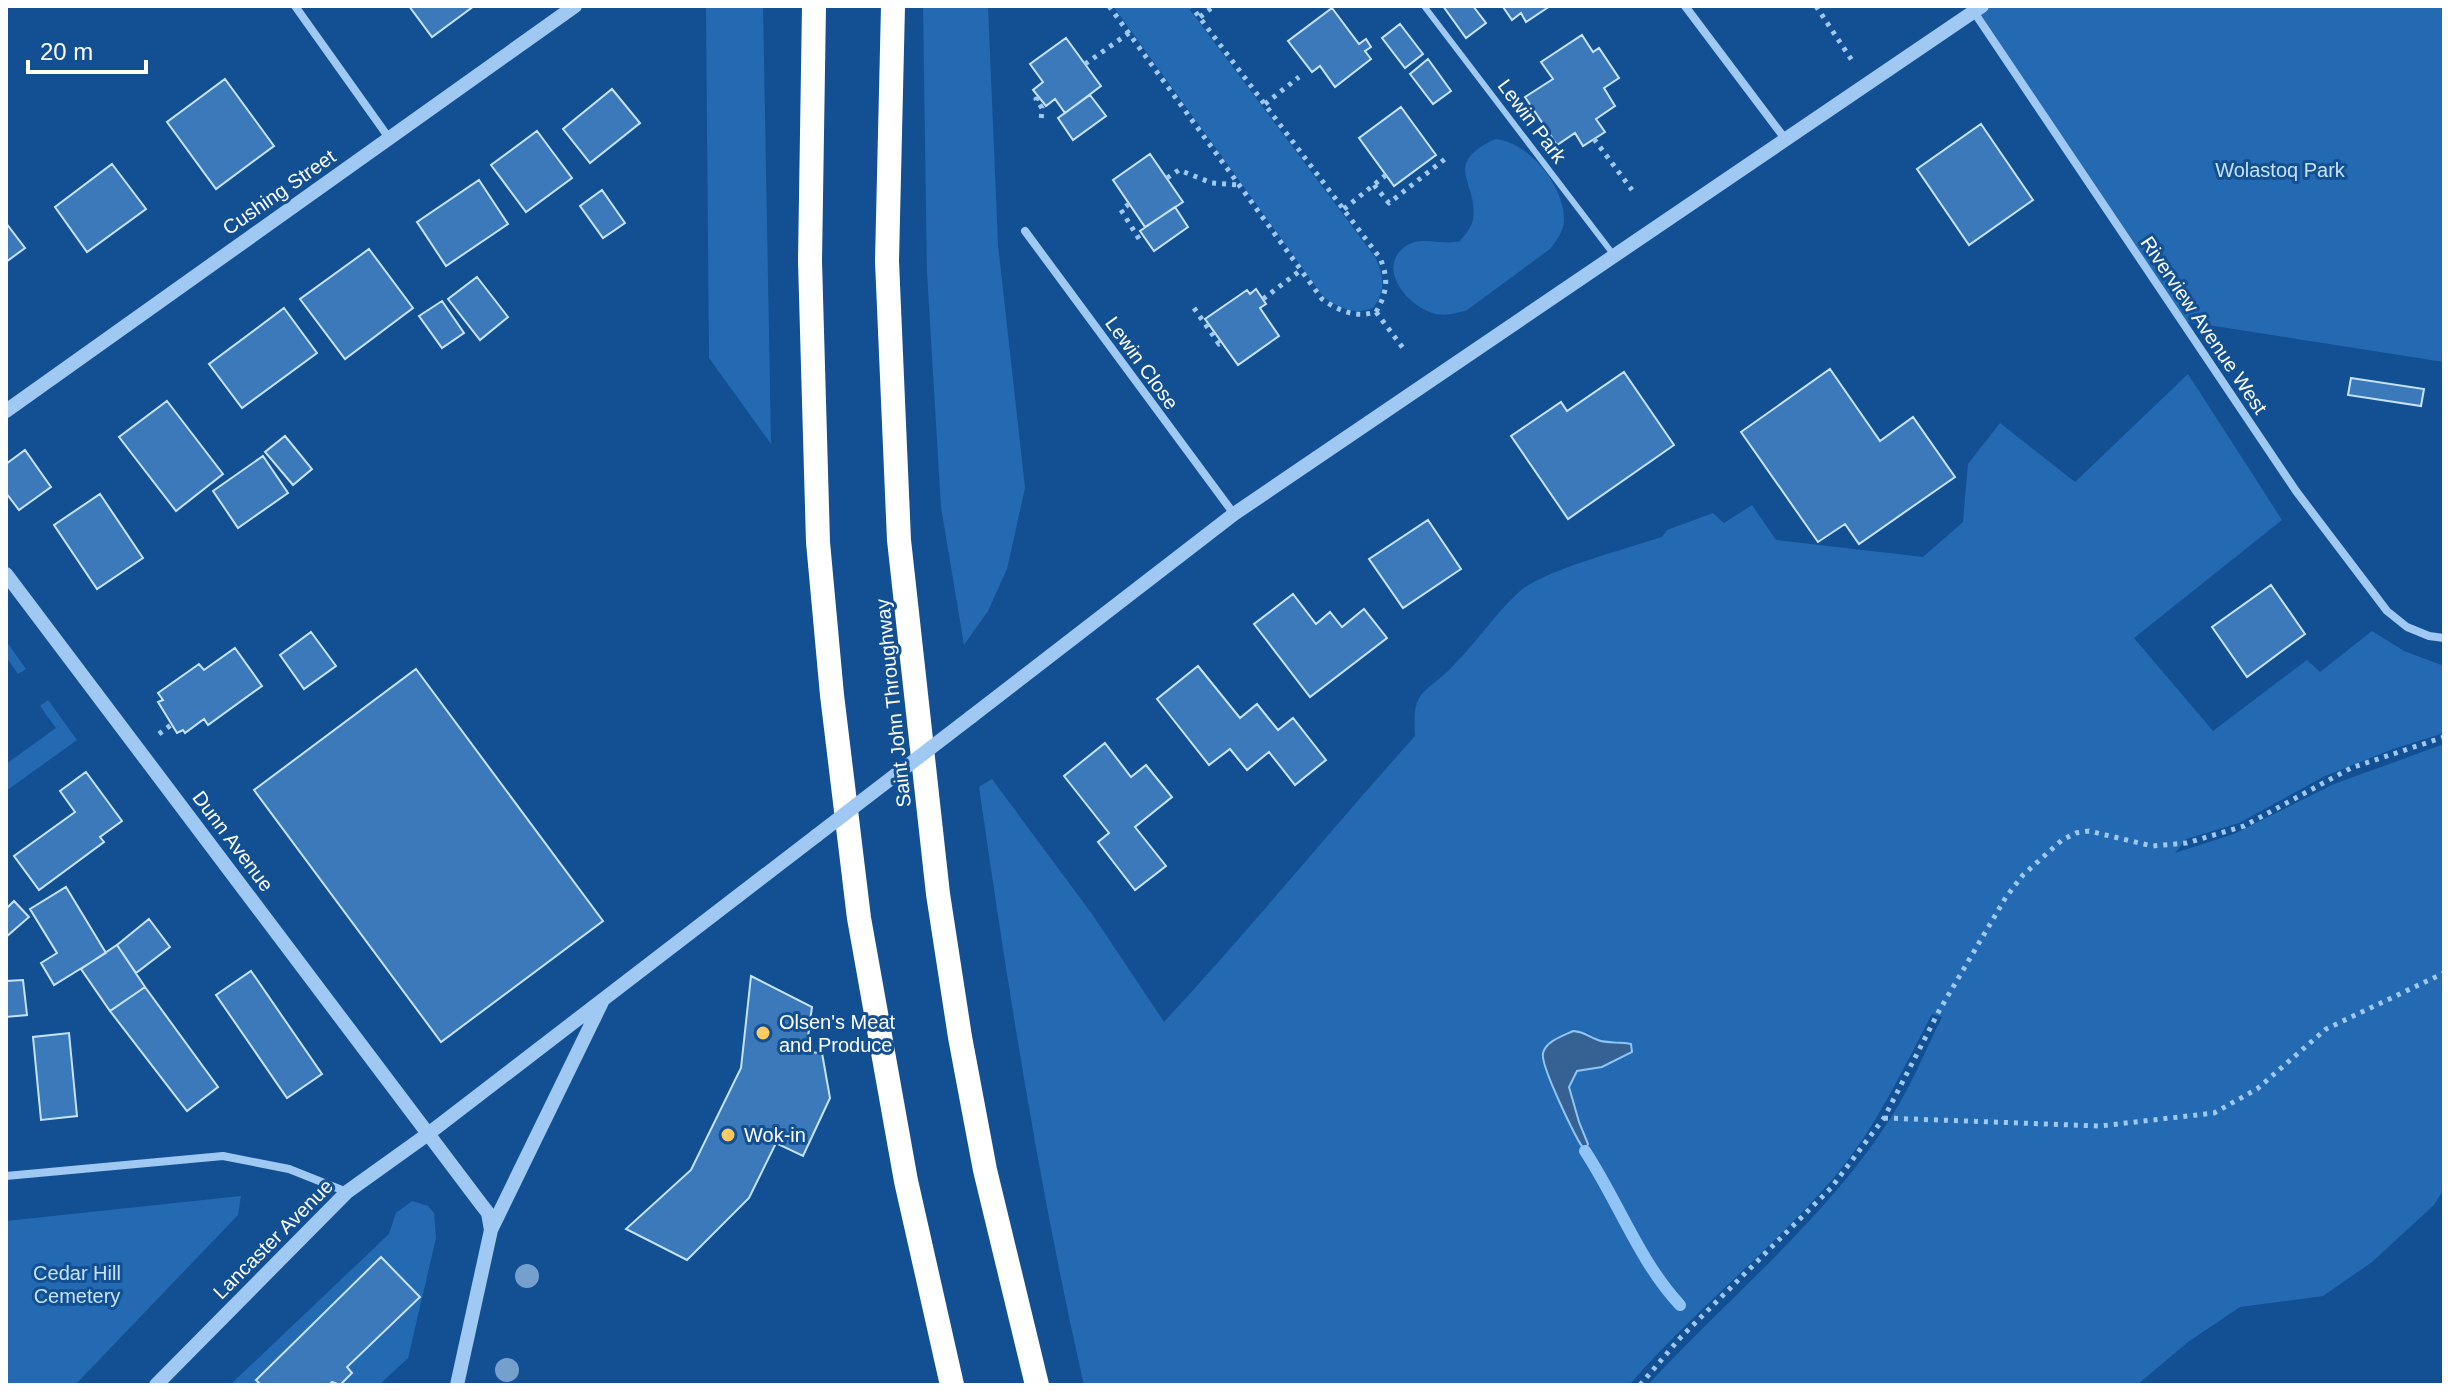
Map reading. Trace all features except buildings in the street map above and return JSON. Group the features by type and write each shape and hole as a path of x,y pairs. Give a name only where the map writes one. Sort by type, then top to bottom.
{"highway":[{"path":"814,6 810,261 818,542 832,695 859,918 906,1181 952,1385"},
{"name":"Saint John Throughway","path":"893,6 887,261 899,540 938,894 960,1037 985,1170 1037,1385"}],"street":[{"path":"295,6 389,138"},
{"name":"Cushing Street","path":"6,411 575,6"},
{"path":"1685,6 1786,140"},
{"name":"Lancaster Avenue","path":"156,1385 347,1192 428,1134 1234,514 1978,9"},
{"name":"Riverview Avenue West","path":"1978,9 2296,491 2387,611 2407,627 2444,638"},
{"name":"Lewin Close","path":"1025,231 1234,514"},
{"name":"Dunn Avenue","path":"6,574 488,1213 491,1230"},
{"path":"457,1385 491,1230 603,1000"},
{"path":"6,1176 223,1156 289,1169 347,1192"}],"lane":[{"name":"Lewin Park","path":"1424,6 1615,256"}],"path":[{"path":"1109,6 1322,299 1336,309 1360,315 1376,312"},
{"path":"1191,6 1380,258 1385,269 1385,292 1376,312"},
{"path":"1200,17 1214,6"},
{"path":"1816,6 1868,84"},
{"path":"1085,64 1129,33"},
{"path":"1265,104 1299,77"},
{"path":"1039,98 1036,99 1042,108 1041,122"},
{"path":"1594,139 1632,190"},
{"path":"1374,185 1389,203 1445,159"},
{"path":"1416,169 1423,176"},
{"path":"1167,178 1179,170 1212,183 1239,185"},
{"path":"1344,209 1386,175"},
{"path":"1129,204 1121,210 1141,242"},
{"path":"1263,299 1301,270"},
{"path":"1194,308 1219,344 1222,342"},
{"path":"1376,312 1403,348"},
{"path":"1640,1385 1681,1337 1831,1188 1884,1118 1939,1011 2006,897 2023,875 2062,840 2089,831 2152,846 2187,843 2244,826 2351,768 2444,737"},
{"path":"1884,1118 2100,1126 2214,1113 2257,1089 2326,1029 2444,973"}],"green space":[{"path":"706,6 763,6 771,444 709,358"},
{"path":"923,6 988,6 998,245 1025,488 1007,569 988,611 964,645 941,507 927,272"},
{"path":"1113,6 1187,6 1375,257 1382,283 1373,308 1359,311 1346,309 1322,295"},
{"name":"Wolastoq Park","path":"1982,6 2444,6 2444,362 2182,321 1974,12"},
{"path":"1495,139 1520,148 1552,180 1563,208 1561,232 1550,249 1467,310 1444,315 1426,311 1399,286 1394,265 1397,255 1406,246 1418,241 1460,241 1473,220 1465,166 1479,149"},
{"path":"2188,374 2282,520 2134,638 2213,731 2307,660 2320,672 2372,631 2404,651 2444,666 2444,733 2325,776 2239,823 2186,839 2175,853 2234,834 2334,784 2444,744 2444,1189 2434,1205 2372,1262 2323,1296 2240,1307 2188,1342 2137,1385 1648,1385 1804,1227 1861,1160 1894,1112 1916,1072 1942,1017 1932,1014 1861,1142 1831,1181 1629,1385 1084,1385 1026,1087 979,787 992,779 1092,914 1164,1022 1415,736 1416,709 1422,694 1530,584 1565,568 1662,537 1667,530 1713,513 1724,523 1752,505 1776,540 1923,557 1963,522 1968,464 2000,423 2075,482","holes":["1586,1032 1599,1041 1619,1041 1608,1061 1600,1067 1577,1071 1569,1087 1588,1144 1567,1116 1553,1083"]},
{"path":"6,641 26,669 18,674 6,657"},
{"path":"48,700 77,740 6,791 6,764 56,728 40,706"},
{"name":"Cedar Hill Cemetery","path":"241,1196 238,1215 75,1385 6,1385 6,1221"},
{"path":"412,1201 428,1206 434,1213 436,1238 408,1358 379,1385 230,1385 389,1234 396,1213"}],"shaded area":[{"path":"1573,1031 1602,1041 1631,1044 1632,1052 1602,1067 1577,1071 1569,1087 1588,1144 1585,1151 1547,1072 1543,1053 1555,1039"}],"waterway":[{"path":"1585,1151 1652,1269 1680,1305"}],"place":[{"name":"Olsen's Meat and Produce","path":"763,1033"},
{"name":"Wok-in","path":"728,1135"}]}
